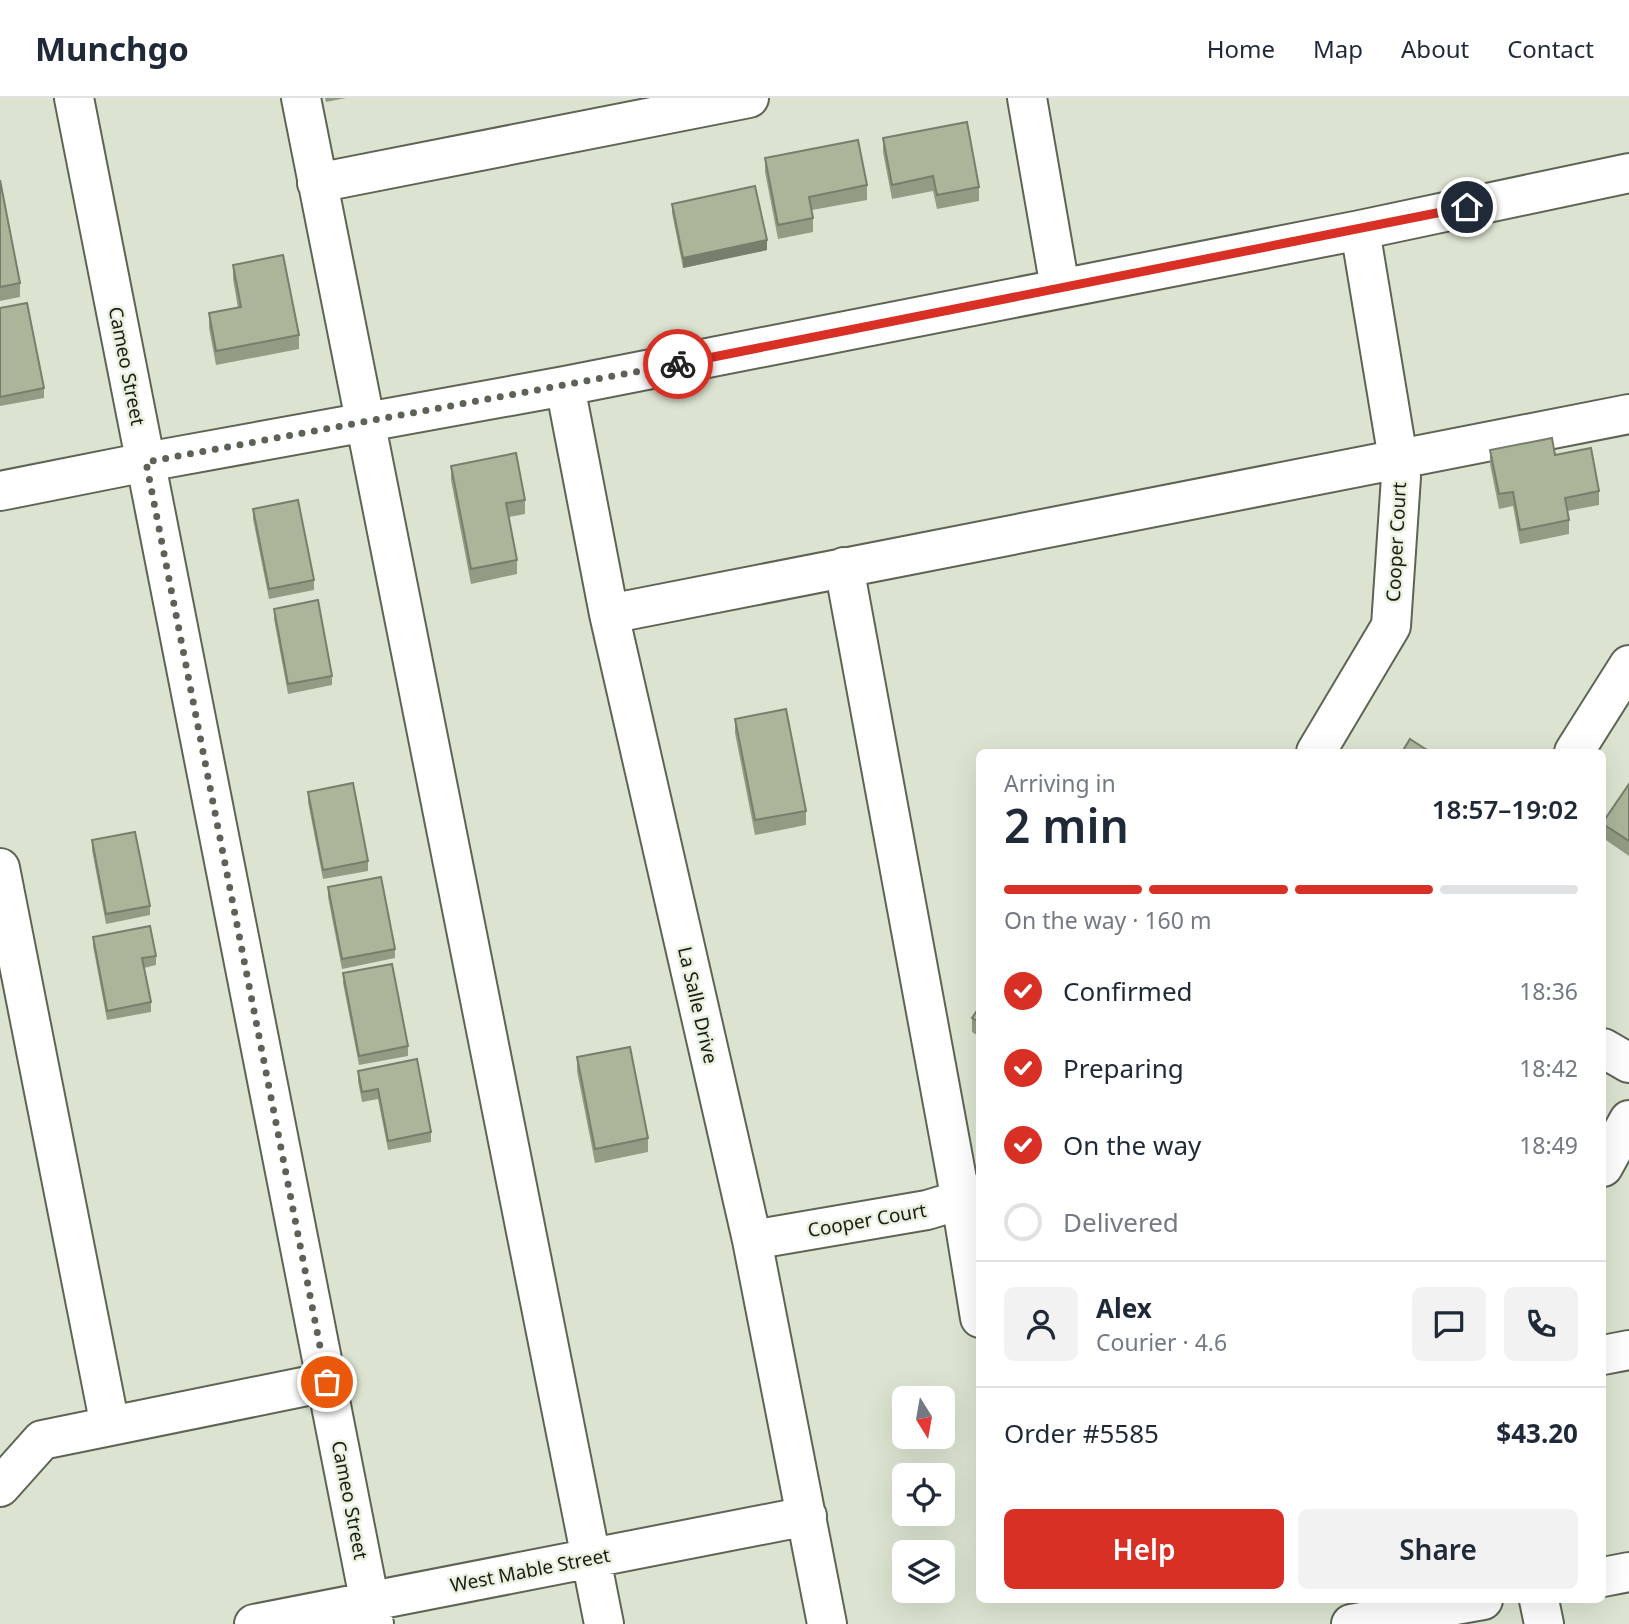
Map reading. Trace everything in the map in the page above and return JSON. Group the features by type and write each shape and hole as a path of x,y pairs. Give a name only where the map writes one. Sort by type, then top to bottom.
{"street":[{"name":"Cameo Street","path":"74,98 371,1612"},
{"path":"301,98 604,1624"},
{"path":"317,183 749,98"},
{"path":"1027,98 1060,288"},
{"path":"0,491 565,386 1360,230 1629,173"},
{"name":"Cooper Court","path":"1318,749 1391,626 1401,477 1360,230"},
{"name":"La Salle Drive","path":"565,386 609,614 752,1240 827,1624"},
{"path":"609,614 1629,414"},
{"path":"845,567 970,1197 976,1270"},
{"path":"1576,749 1629,665"},
{"path":"0,869 110,1426"},
{"path":"1606,1050 1629,1063"},
{"path":"1606,1162 1629,1120"},
{"name":"Cooper Court","path":"752,1240 927,1210 970,1197"},
{"path":"1606,1354 1629,1350"},
{"path":"0,1487 42,1440 327,1382"},
{"name":"West Mable Street","path":"254,1624 371,1612 590,1558 807,1516"},
{"path":"1606,1576 1629,1572"},
{"path":"1351,1624 1466,1603"},
{"path":"1540,1603 1544,1624"}],"building":[{"path":"967,122 979,187 937,195 933,176 892,185 883,138"},
{"path":"858,140 867,185 809,197 813,218 778,225 765,158"},
{"path":"0,180 20,283 0,287"},
{"path":"755,186 767,240 683,258 672,204"},
{"path":"283,255 299,335 216,351 209,313 241,307 233,265"},
{"path":"27,303 44,388 0,397 0,308"},
{"path":"1552,438 1555,455 1591,448 1599,491 1565,498 1569,520 1520,530 1513,492 1499,494 1490,450"},
{"path":"516,453 525,500 506,503 517,560 471,569 451,466"},
{"path":"298,500 314,580 269,589 253,509"},
{"path":"318,600 332,676 288,684 274,609"},
{"path":"786,709 806,811 755,820 735,719"},
{"path":"1410,739 1425,749 1404,749"},
{"path":"353,783 368,861 323,870 308,792"},
{"path":"1629,784 1629,841 1606,826 1606,818"},
{"path":"135,832 150,906 106,914 92,840"},
{"path":"381,877 395,949 342,959 328,887"},
{"path":"150,926 156,956 142,958 151,1002 107,1011 93,937"},
{"path":"392,964 408,1046 359,1056 343,973"},
{"path":"630,1047 648,1138 595,1149 577,1057"},
{"path":"417,1059 431,1132 388,1141 378,1089 362,1092 358,1071"}],"way so far":[{"path":"327,1382 146,462 678,364"}],"route":[{"path":"678,364 1467,207"}]}
